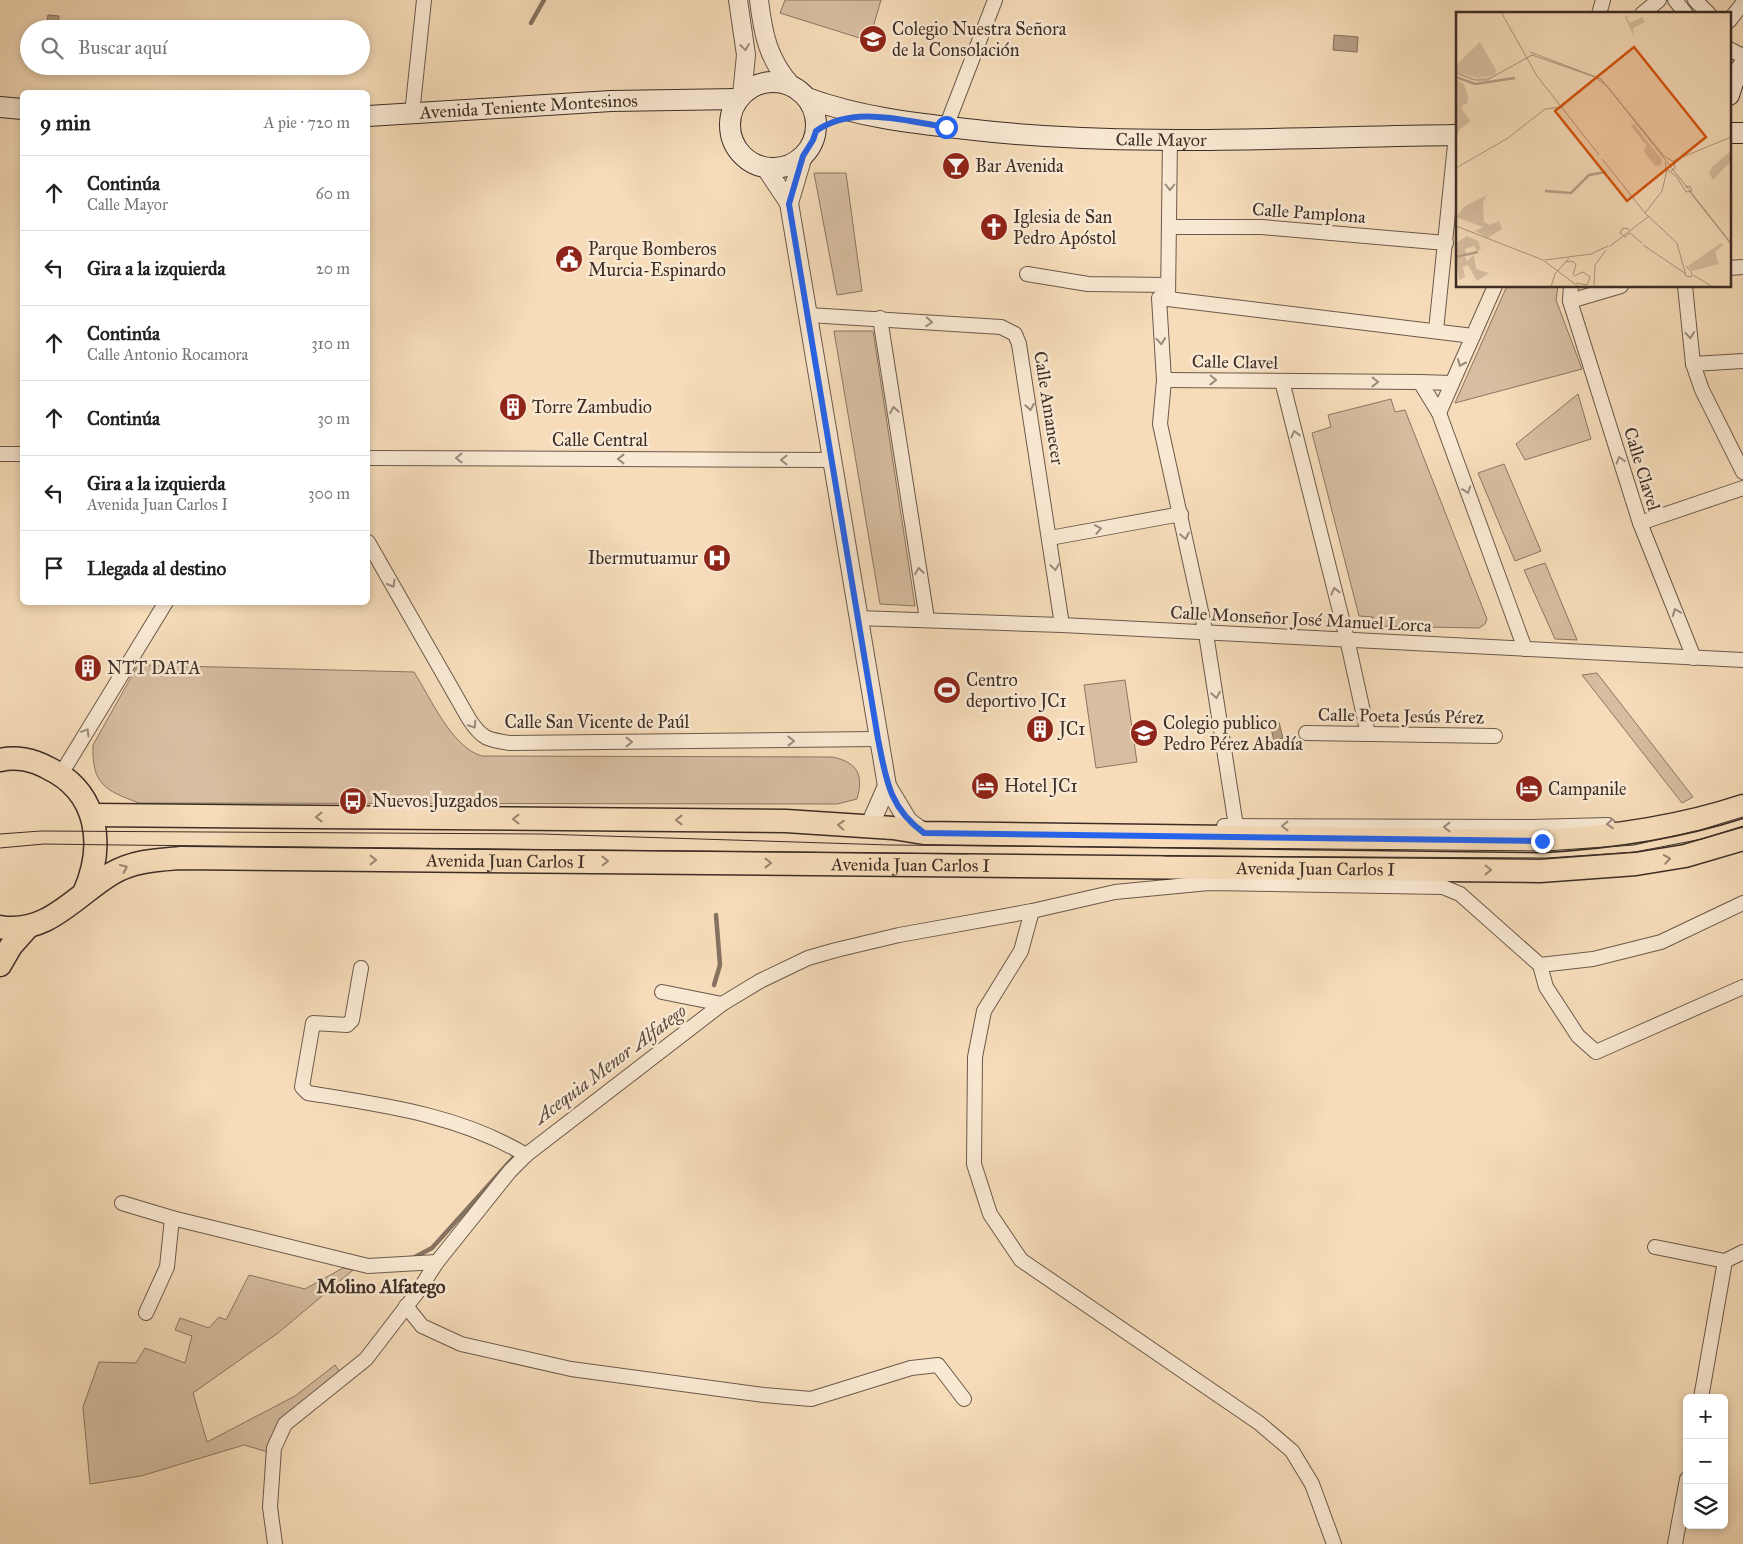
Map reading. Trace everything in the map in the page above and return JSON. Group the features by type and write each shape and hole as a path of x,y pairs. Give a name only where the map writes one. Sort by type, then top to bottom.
{"main road":[{"path":"1730,92 1735,76 1743,66"},
{"path":"776,82 791,85 807,98 815,114 816,131 813,140 803,156 785,166 765,167 755,164 739,152 730,133 731,114 740,97 760,83 776,82"},
{"name":"Avenida Teniente Montesinos","path":"370,116 568,104 740,97"},
{"name":"Calle Mayor","path":"807,98 865,116 946,127 1052,136 1170,139 1456,135"},
{"name":"Avenida Teniente Montesinos","path":"691,99 717,112 730,123"},
{"path":"0,107 20,109"},
{"name":"Calle Mayor","path":"816,131 839,119 865,116"},
{"path":"1730,133 1743,132"},
{"path":"0,760 8,758 36,762 61,774 80,792 92,815 96,838 96,861 84,894"},
{"name":"Avenida Juan Carlos I","path":"92,815 786,821 869,827 1542,841 1596,838 1648,831 1710,817 1742,799"},
{"name":"Avenida Juan Carlos I","path":"28,927 51,919 111,874 132,864 181,858 1540,871 1636,864 1685,856 1743,839"},
{"path":"0,927 28,927"},
{"path":"0,965 11,946 28,927"}],"street":[{"path":"412,114 424,0"},
{"path":"738,0 746,54 740,97"},
{"path":"759,0 762,25 772,60 791,85"},
{"path":"946,127 995,0"},
{"path":"1644,12 1659,0"},
{"path":"1675,0 1684,12"},
{"path":"1695,0 1707,12"},
{"path":"1730,20 1743,3"},
{"path":"1730,50 1743,56"},
{"path":"1168,292 1170,139"},
{"path":"1436,330 1456,145"},
{"path":"789,204 803,156"},
{"path":"765,167 789,204 887,786 909,827 928,824 1584,826 1618,824 1672,815 1742,799"},
{"name":"Calle Pamplona","path":"1170,228 1262,227 1446,243"},
{"path":"1730,268 1743,267"},
{"path":"1027,274 1088,284 1168,292 1473,336"},
{"path":"1439,413 1494,288"},
{"name":"Calle Clavel","path":"1571,288 1570,301 1640,523 1694,658"},
{"path":"1570,301 1614,288"},
{"path":"1685,288 1693,364 1702,390 1743,472"},
{"path":"1168,292 1159,298 1164,380 1160,424 1206,634 1236,826"},
{"path":"809,315 880,318 927,619"},
{"name":"Calle Amanecer","path":"880,318 1001,326 1015,334 1020,344 1062,625"},
{"path":"1693,364 1743,362"},
{"name":"Calle Clavel","path":"1164,380 1452,383"},
{"path":"1282,381 1347,639 1368,734"},
{"path":"1420,382 1439,413 1525,648"},
{"path":"0,454 20,454"},
{"name":"Calle Central","path":"370,458 833,460"},
{"path":"1640,523 1743,488"},
{"path":"1050,538 1181,514"},
{"name":"Calle San Vicente de Paúl","path":"370,546 469,720 486,739 520,743 878,739"},
{"path":"61,774 164,605"},
{"name":"Calle Monseñor José Manuel Lorca","path":"858,618 1062,625 1206,634 1347,639 1743,660"},
{"name":"Calle Poeta Jesús Pérez","path":"1306,732 1495,736"},
{"path":"869,827 887,786"},
{"path":"275,1544 270,1507 274,1448 285,1424 366,1359 437,1262 510,1171 526,1155 722,1004 785,968 836,950 899,935 1032,911 1115,892 1209,883 1443,887 1460,894 1540,965 1546,987 1578,1036 1596,1052 1743,988"},
{"path":"1540,965 1593,959 1661,942 1743,904"},
{"path":"1032,911 1021,951 984,1011 975,1057 974,1164 990,1214 1021,1260 1259,1423 1292,1451 1312,1484 1334,1544"},
{"path":"361,968 352,1020 347,1025 313,1023 302,1087 308,1093 395,1107 465,1126 502,1141 526,1155"},
{"path":"662,992 722,1004"},
{"path":"122,1203 172,1218 368,1266 437,1262"},
{"path":"146,1313 167,1267 172,1218"},
{"path":"1656,1247 1725,1261 1743,1252"},
{"path":"1702,1394 1725,1261"},
{"path":"406,1306 422,1326 461,1344 571,1369 764,1395 811,1399 910,1368 938,1365 964,1399"},
{"path":"1676,1544 1686,1484"}],"shaded area":[{"path":"785,0 881,0 869,41 780,13"},
{"path":"48,15 59,16 59,20 47,20"},
{"path":"1334,35 1358,37 1357,52 1333,50"},
{"path":"814,173 846,173 862,291 837,295"},
{"path":"1506,288 1558,288 1556,300 1582,369 1455,403"},
{"path":"834,331 873,331 915,606 880,604"},
{"path":"1578,394 1591,439 1525,460 1516,444"},
{"path":"1391,399 1395,412 1405,410 1487,619 1485,624 1479,628 1372,626 1373,617 1359,616 1312,433 1331,427 1328,415"},
{"path":"1504,464 1541,551 1515,561 1478,473"},
{"path":"1545,563 1577,640 1555,639 1524,570"},
{"path":"138,665 414,672 452,732 471,751 482,756 832,757 841,759 853,766 859,776 859,790 857,799 837,804 139,803 117,794 102,784 95,769 93,758 93,745"},
{"path":"1597,673 1693,797 1682,803 1582,675"},
{"path":"1125,680 1137,762 1096,768 1084,685"},
{"path":"1279,722 1283,738 1274,741 1270,724"},
{"path":"343,1268 353,1270 278,1333 193,1393 207,1442 295,1396 335,1365 340,1372 268,1452 244,1445 141,1476 90,1484 83,1407 99,1362 136,1363 145,1348 185,1363 192,1336 175,1330 180,1318 209,1328 219,1317 226,1320 249,1275 305,1289"}],"waterway":[{"name":"Acequia Menor Alfatego","path":"531,23 544,0"},
{"name":"Acequia Menor Alfatego","path":"714,985 720,965 716,915"},
{"name":"Acequia Menor Alfatego","path":"413,1258 432,1248 514,1157"}],"tram line":[{"path":"0,834 41,831 541,834 890,845 1546,851 1634,845 1700,830 1743,817"},
{"path":"1164,856 1547,858 1635,852 1702,839 1743,826"},
{"path":"0,848 44,844 967,854"}],"place":[{"name":"Colegio Nuestra Señora de la Consolación","path":"873,39"},
{"name":"Bar Avenida","path":"956,166"},
{"name":"Iglesia de San Pedro Apóstol","path":"994,227"},
{"name":"Parque Bomberos Murcia-Espinardo","path":"569,259"},
{"name":"Torre Zambudio","path":"513,407"},
{"name":"Ibermutuamur","path":"717,558"},
{"name":"NTT DATA","path":"88,668"},
{"name":"Centro deportivo JC1","path":"947,690"},
{"name":"JC1","path":"1040,729"},
{"name":"Colegio publico Pedro Pérez Abadía","path":"1144,733"},
{"name":"Hotel JC1","path":"985,786"},
{"name":"Campanile","path":"1529,789"},
{"name":"Nuevos Juzgados","path":"353,801"}],"district":[{"name":"Molino Alfatego","path":"381,1286"}],"route":[{"path":"946,127 865,116 850,116 830,122 816,131 809,149 803,156 789,204 887,786 908,821 924,833 1542,841"}]}
